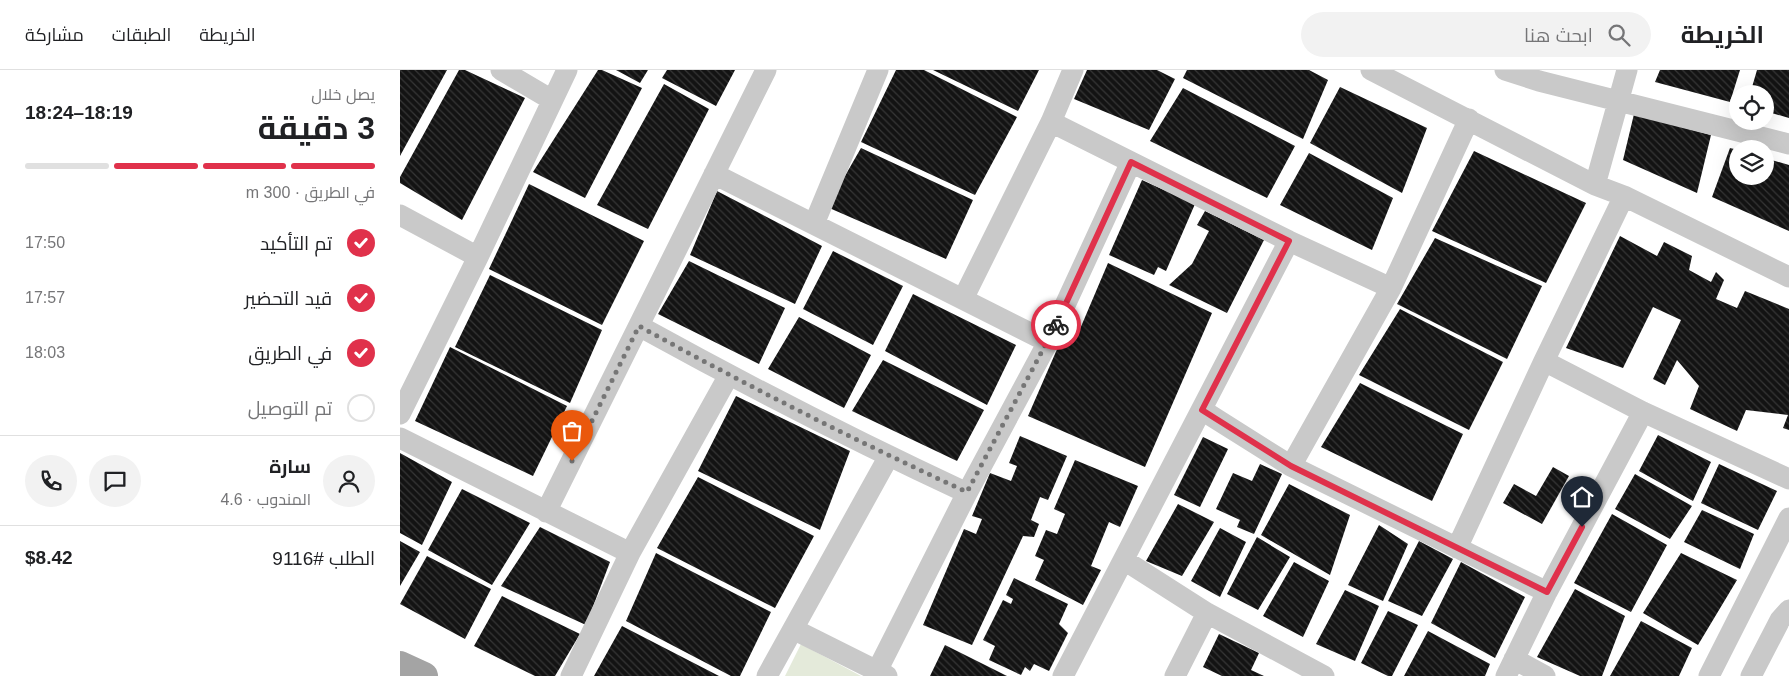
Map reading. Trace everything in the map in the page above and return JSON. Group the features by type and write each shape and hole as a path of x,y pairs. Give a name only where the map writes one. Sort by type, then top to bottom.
{"main road":[{"path":"400,664 424,676"}],"street":[{"path":"501,70 552,100"},
{"path":"400,414 478,257 567,70"},
{"path":"546,512 766,70"},
{"path":"814,224 878,70"},
{"path":"963,298 1050,122 1073,70"},
{"path":"1371,70 1594,184 1624,196 1789,278"},
{"path":"1505,70 1539,81 1789,144"},
{"path":"1594,184 1627,70"},
{"path":"1291,466 1391,288 1469,119"},
{"path":"1050,122 1289,241 1391,288"},
{"path":"793,629 882,674 967,492 1048,342 1131,162"},
{"path":"714,174 1048,342"},
{"path":"1457,548 1544,360 1624,196"},
{"path":"400,215 478,257"},
{"path":"1063,676 1289,241"},
{"path":"639,326 729,376 889,456 967,492"},
{"path":"1544,360 1643,412 1789,479"},
{"path":"571,676 630,553 729,376"},
{"path":"1202,410 1291,466 1547,592"},
{"path":"1545,676 1510,668 1547,592 1643,412"},
{"path":"400,438 630,553"},
{"path":"767,676 889,456"},
{"path":"1709,676 1789,518"},
{"path":"1124,560 1207,613 1324,676"},
{"path":"1752,676 1780,620 1789,610"},
{"path":"1176,676 1207,613"}],"green space":[{"path":"801,644 861,676 785,676"}],"building":[{"path":"400,70 447,70 400,156"},
{"path":"459,70 465,70 525,98 462,220 400,183 400,177"},
{"path":"598,70 602,70 642,88 585,198 533,172"},
{"path":"616,70 648,70 640,83"},
{"path":"667,70 735,70 716,106 662,78"},
{"path":"896,70 924,70 1017,117 975,195 861,142"},
{"path":"933,70 1039,70 1018,111"},
{"path":"1087,70 1157,70 1175,79 1149,130 1074,99"},
{"path":"1187,70 1309,70 1328,80 1303,139 1183,78"},
{"path":"1660,70 1740,70 1735,85 1729,85 1729,102 1655,82"},
{"path":"1757,70 1789,70 1789,118 1774,114 1774,85 1753,85"},
{"path":"664,84 709,109 648,229 597,205"},
{"path":"1340,87 1427,128 1402,193 1310,143"},
{"path":"1183,88 1295,146 1267,198 1150,141"},
{"path":"1634,114 1711,135 1697,193 1623,160"},
{"path":"861,148 973,200 946,259 827,207"},
{"path":"1474,151 1586,203 1546,283 1432,231"},
{"path":"1729,151 1729,185 1774,185 1774,161 1789,165 1789,231 1712,197"},
{"path":"1309,153 1393,198 1372,250 1280,205"},
{"path":"1142,180 1195,204 1166,271 1158,267 1154,275 1109,255"},
{"path":"529,184 644,241 602,325 489,269"},
{"path":"717,191 822,246 795,304 690,255"},
{"path":"1205,211 1264,240 1227,313 1169,285 1192,264 1209,231 1197,225"},
{"path":"1620,236 1657,256 1664,242 1692,256 1689,270 1711,282 1716,272 1724,280 1716,299 1737,308 1745,291 1789,309 1789,430 1783,428 1788,415 1746,410 1737,431 1690,409 1699,386 1677,360 1665,385 1653,379 1681,320 1653,307 1623,368 1566,348"},
{"path":"1435,238 1542,286 1507,359 1397,304"},
{"path":"833,251 903,286 873,345 803,309"},
{"path":"689,261 785,308 759,364 658,314"},
{"path":"1108,263 1212,313 1145,467 1028,416 1068,324 1080,329"},
{"path":"490,275 602,330 570,403 455,347"},
{"path":"913,294 1016,345 987,405 885,351"},
{"path":"1400,309 1503,362 1469,430 1359,375"},
{"path":"799,317 871,355 844,408 768,369"},
{"path":"450,347 567,406 533,476 415,421"},
{"path":"883,360 984,410 957,461 852,411"},
{"path":"1360,383 1463,434 1432,501 1321,447"},
{"path":"736,396 850,451 820,530 698,471"},
{"path":"1658,435 1711,462 1693,501 1639,471"},
{"path":"1020,436 1067,456 1048,500 1040,497 1031,520 1039,524 1034,537 1023,536 972,645 923,625 964,529 976,534 982,519 972,516 990,473 1011,481 1017,466 1009,463"},
{"path":"1203,437 1228,449 1200,507 1174,495"},
{"path":"400,453 452,482 422,545 400,533"},
{"path":"1075,460 1138,486 1120,527 1109,522 1091,566 1101,570 1083,605 1035,580 1044,560 1035,556 1046,530 1057,534 1065,514 1054,509"},
{"path":"1260,464 1282,474 1254,534 1237,527 1240,520 1216,509 1233,473 1252,481"},
{"path":"1719,464 1777,491 1758,530 1701,503"},
{"path":"1553,467 1569,476 1542,524 1503,503 1514,484 1536,496"},
{"path":"1635,474 1692,506 1670,539 1615,509"},
{"path":"698,477 814,536 775,608 657,548"},
{"path":"1289,484 1350,515 1330,575 1261,535"},
{"path":"462,489 530,523 492,585 428,550"},
{"path":"1178,504 1214,522 1182,576 1146,561"},
{"path":"1702,510 1754,534 1740,569 1684,542"},
{"path":"1612,514 1667,545 1631,612 1574,583"},
{"path":"1379,525 1408,544 1383,601 1348,585"},
{"path":"540,527 610,562 586,625 501,586"},
{"path":"1220,528 1246,542 1220,597 1191,581"},
{"path":"1257,537 1290,557 1258,610 1227,594"},
{"path":"400,541 420,552 400,586"},
{"path":"1419,541 1453,559 1422,616 1388,601"},
{"path":"656,553 771,612 740,676 731,676 626,621"},
{"path":"1681,553 1737,580 1698,645 1643,613"},
{"path":"427,556 491,589 465,639 400,604"},
{"path":"1294,562 1329,581 1303,637 1263,616"},
{"path":"1461,562 1525,597 1495,658 1431,623"},
{"path":"1014,578 1068,604 1059,624 1068,633 1049,671 1034,664 1030,671 1025,667 1021,675 989,660 995,646 983,640 1003,600 1011,604 1013,599 1006,595"},
{"path":"1575,589 1625,616 1602,676 1580,676 1537,657"},
{"path":"1345,590 1379,606 1355,661 1316,644"},
{"path":"502,596 580,634 555,676 535,676 474,646"},
{"path":"1388,611 1418,625 1392,676 1388,676 1361,663"},
{"path":"1641,621 1692,648 1679,676 1610,676"},
{"path":"622,626 719,676 594,676"},
{"path":"1428,631 1490,664 1485,676 1404,676"},
{"path":"1219,634 1259,653 1251,670 1264,676 1222,676 1203,667"},
{"path":"945,645 1007,676 930,676"}],"way so far":[{"path":"572,461 639,326 729,376 889,456 967,492 1056,325"}],"route":[{"path":"1056,325 1131,162 1289,241 1202,410 1291,466 1547,592 1582,527"}]}
